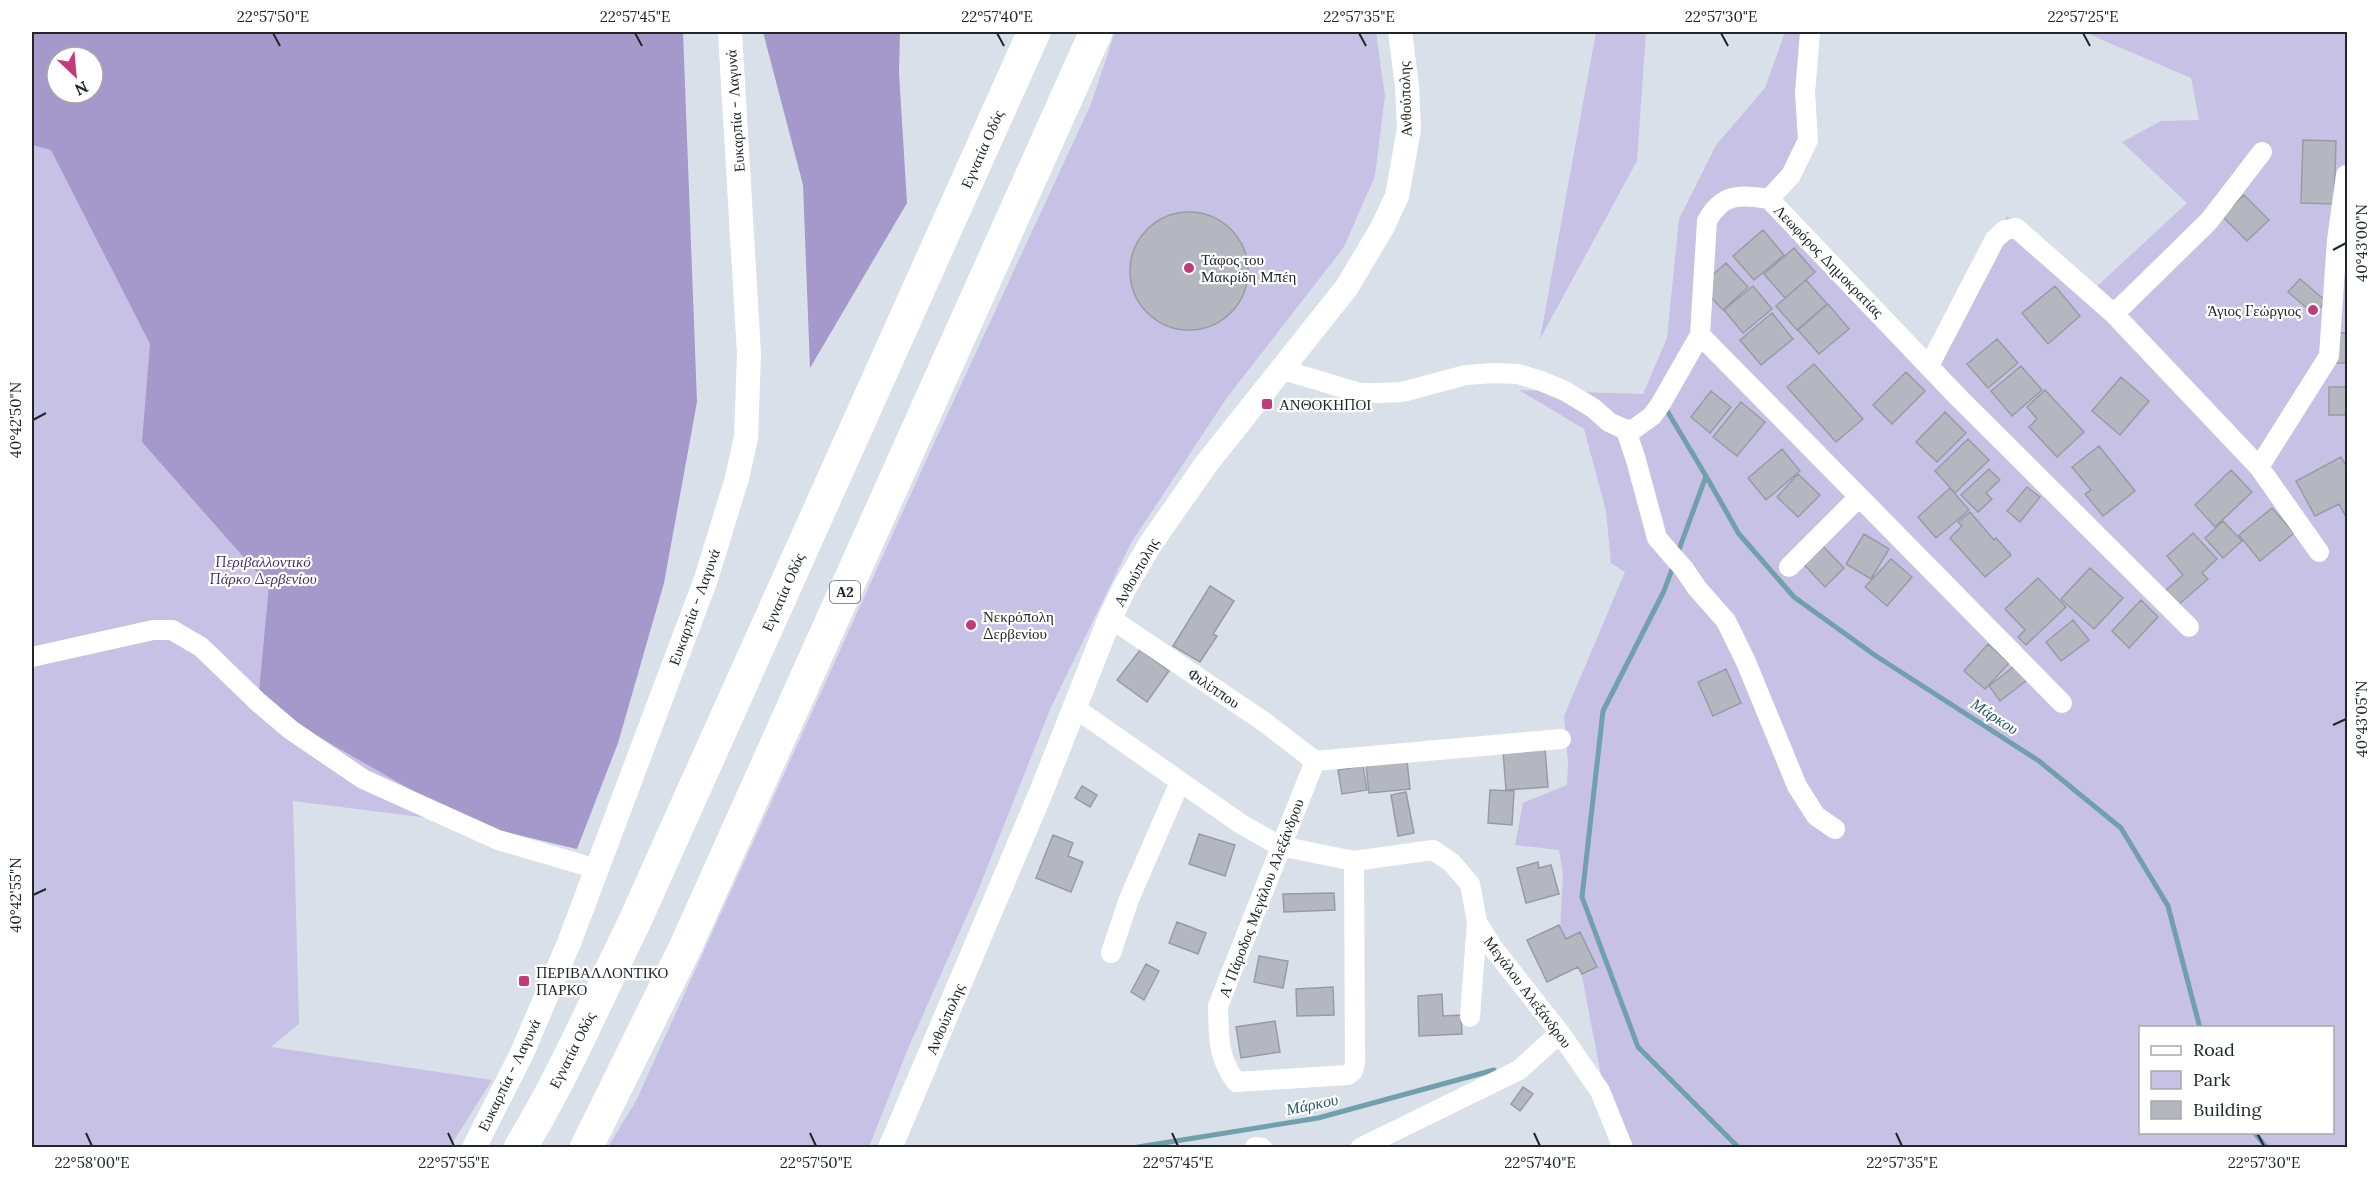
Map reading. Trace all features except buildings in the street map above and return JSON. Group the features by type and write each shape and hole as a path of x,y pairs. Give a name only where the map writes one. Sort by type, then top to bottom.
{"highway":[{"name":"Εγνατία Οδός","path":"520,1148 536,1122 634,923 1034,32"},
{"name":"Α2","path":"586,1148 685,948 1096,32"}],"street":[{"name":"Ευκαρπία - Λαγυνά","path":"474,1148 522,1053 597,869 706,579 735,488 746,438 749,354 730,32"},
{"name":"Ανθούπολης","path":"891,1148 1075,708 1110,618 1130,579 1170,515 1280,369 1347,286 1382,228 1396,196 1409,129 1407,86 1400,32"},
{"path":"1769,199 1791,175 1808,140 1804,93 1810,32"},
{"path":"2114,314 2209,221 2262,152"},
{"path":"2259,467 2329,356 2337,240 2346,176"},
{"name":"Λεωφόρος Δημοκρατίας","path":"1626,430 1642,424 1652,416 1670,390 1700,335 1707,221 1714,208 1725,200 1745,195 1769,199 1929,366 2188,627"},
{"path":"1929,366 1995,239 2005,230 2016,228 2114,314 2259,467 2319,552"},
{"path":"1700,335 2062,703"},
{"path":"1280,369 1360,393 1402,392 1466,375 1518,374 1565,391 1593,408 1608,422 1626,430 1657,538 1726,621 1746,662 1797,786 1816,816 1835,829"},
{"path":"1789,567 1859,497"},
{"name":"Φιλίππου","path":"1110,618 1263,721 1315,762"},
{"path":"32,657 153,630 172,630 201,647 291,730 363,779 498,840 597,869"},
{"name":"Μεγάλου Αλεξάνδρου","path":"1075,708 1241,824 1280,846 1354,861 1433,850 1452,863 1470,884 1477,922 1500,957 1560,1033 1599,1091 1623,1148"},
{"path":"1315,762 1561,738"},
{"name":"Α' Πάροδος Μεγάλου Αλεξάνδρου","path":"1315,762 1218,1006 1219,1050 1227,1070 1236,1082 1348,1075 1353,1071 1355,1063 1354,861"},
{"path":"1111,952 1129,899 1180,782"},
{"path":"1470,1017 1477,922"},
{"path":"1360,1148 1519,1070 1560,1033"},
{"path":"1255,1147 1262,1148"}],"green space":[{"name":"Περιβαλλοντικό Πάρκο Δερβενίου","path":"32,32 230,32 577,849 469,823 293,801 299,1024 271,1047 492,1080 450,1147 32,1147"},
{"path":"32,32 683,32 697,402 664,583 618,743 577,849 469,823 258,702 269,586 142,442 150,344 51,150 32,145"},
{"path":"763,32 900,32 899,73 907,203 810,368 803,185"},
{"name":"Νεκρόπολη Δερβενίου","path":"1115,32 1376,32 1385,96 1375,176 1344,247 1226,399 1131,543 1051,707 977,893 907,1051 869,1147 608,1147 636,1101 929,454 1091,104"},
{"path":"1596,32 1646,32 1637,161 1540,339"},
{"path":"1785,32 1810,32 1808,140 1769,199 1929,366 2007,216 2094,289 2187,203 2122,142 2161,121 2199,120 2191,78 2084,32 2347,32 2347,1147 1615,1147 1582,977 1560,930 1563,874 1559,850 1515,845 1523,803 1567,785 1568,762 1564,716 1625,572 1611,563 1606,511 1584,429 1519,390 1643,394 1667,338 1679,219 1716,145 1765,88"}],"waterway":[{"name":"Μάρκου","path":"1666,409 1706,476 1677,555"},
{"name":"Μάρκου","path":"1706,476 1739,534 1794,597 1876,656 2039,761 2121,828 2168,906 2199,1026"},
{"name":"Μάρκου","path":"1674,564 1664,591 1603,711 1582,897 1638,1047 1739,1148"},
{"name":"Μάρκου","path":"1132,1148 1318,1118 1494,1070"},
{"name":"Μάρκου","path":"2256,1134 2267,1148"}],"place":[{"name":"Τάφος του Μακρίδη Μπέη","path":"1189,268"},
{"name":"Άγιος Γεώργιος","path":"2313,310"},
{"name":"ΑΝΘΟΚΗΠΟΙ","path":"1267,404"},
{"name":"Νεκρόπολη Δερβενίου","path":"971,625"},
{"name":"ΠΕΡΙΒΑΛΛΟΝΤΙΚΟ ΠΑΡΚΟ","path":"524,981"}]}
